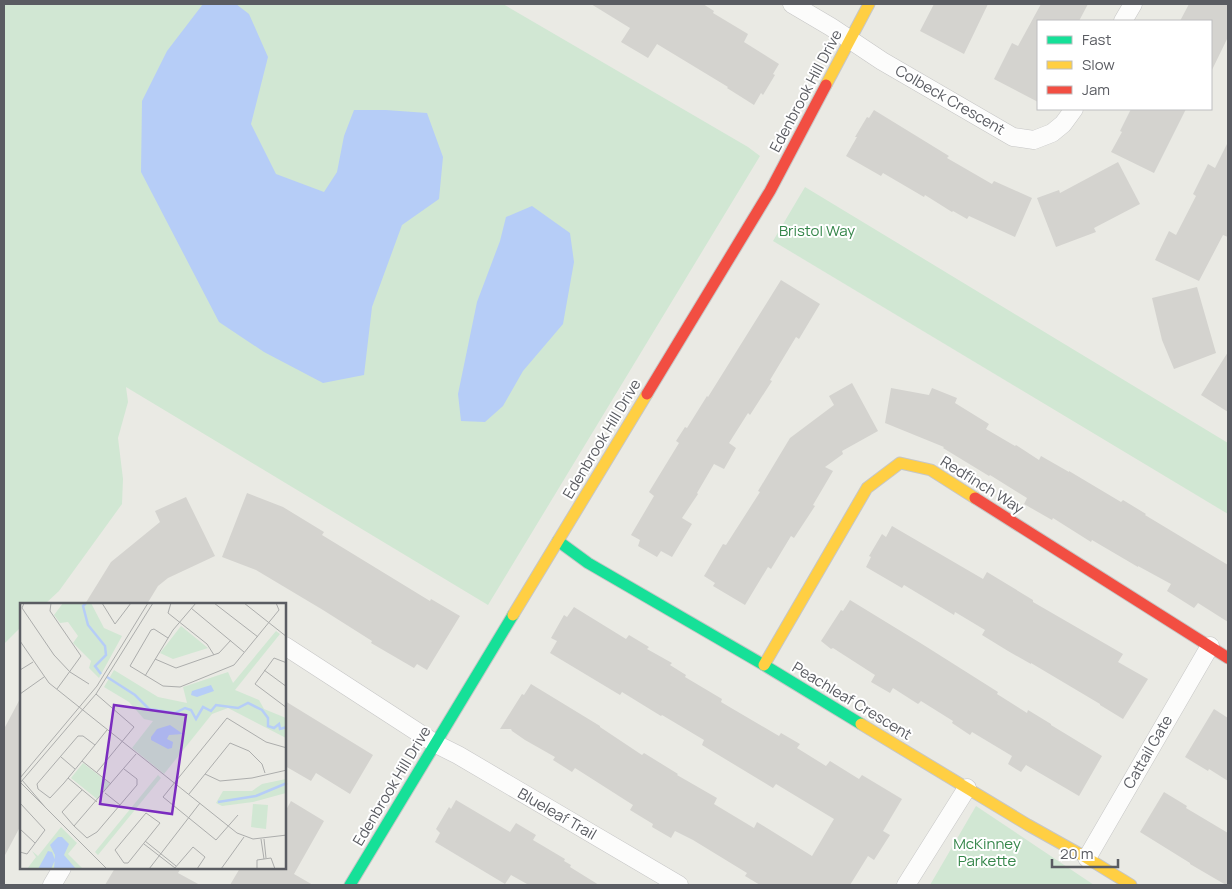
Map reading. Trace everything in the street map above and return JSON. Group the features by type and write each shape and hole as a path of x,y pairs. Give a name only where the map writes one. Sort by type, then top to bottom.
{"street":[{"name":"Colbeck Crescent","path":"792,4 882,60 1013,137 1034,140 1052,133 1063,124 1073,110"},
{"name":"Edenbrook Hill Drive","path":"350,885 770,191 870,4"},
{"path":"1125,20 1133,4"},
{"name":"Redfinch Way","path":"764,665 867,488 900,463 931,470 1228,658"},
{"name":"Peachleaf Crescent","path":"558,541 588,563 764,665 1028,825 1132,885"},
{"name":"Cattail Gate","path":"1087,858 1210,646"},
{"name":"Blueleaf Trail","path":"286,647 436,744 679,885"},
{"path":"906,885 968,788"},
{"path":"52,885 61,869"}],"green space":[{"path":"4,4 503,4 748,147 760,156 488,605 126,387 128,402 118,438 123,479 122,504 59,591 46,603 20,603 20,628 4,644"},
{"name":"Bristol Way","path":"805,187 1228,443 1228,514 773,241"},
{"name":"McKinney Parkette","path":"976,806 1094,885 930,885"}],"water":[{"path":"203,4 236,4 249,14 268,57 251,124 276,174 324,192 337,172 344,136 354,110 427,113 443,157 439,199 402,225 372,307 364,375 323,383 264,352 219,322 141,172 142,101 167,51"},
{"path":"532,206 570,233 574,262 563,324 523,371 503,406 485,422 461,421 458,394 477,302 500,241 506,217"}],"building":[{"path":"591,4 703,4 714,11 713,13 748,34 744,42 779,64 763,95 761,93 754,105 657,44 648,58 621,42 630,28"},
{"path":"934,4 988,4 964,54 920,31"},
{"path":"1041,4 1088,4 1080,20 1037,20 1037,101 994,79 1012,43 1018,46"},
{"path":"1189,4 1228,4 1228,37 1212,70 1212,20 1181,20"},
{"path":"874,110 949,156 947,158 992,184 994,181 1032,198 1015,237 969,216 967,219 952,212 925,195 924,197 883,173 881,176 846,156 867,117 869,118"},
{"path":"1130,110 1186,110 1154,173 1111,152 1122,132 1120,131"},
{"path":"1228,142 1228,237 1223,235 1199,281 1155,260 1169,231 1176,235 1196,196 1193,194 1208,164 1215,168"},
{"path":"1118,162 1140,204 1094,228 1096,232 1056,247 1037,198 1059,190 1060,193"},
{"path":"781,280 820,304 799,339 796,337 770,380 772,381 750,415 748,413 729,443 736,448 724,469 714,464 698,494 682,518 692,524 672,557 661,551 657,557 638,546 640,540 631,535 654,496 649,492 679,443 676,441 708,397"},
{"path":"1197,287 1216,353 1174,369 1162,340 1152,298"},
{"path":"1228,352 1228,412 1201,395"},
{"path":"852,383 878,431 842,451 843,454 825,467 833,471 813,505 815,506 794,538 791,536 771,569 768,567 745,605 713,586 715,583 704,576 723,544 726,545 760,492 758,491 790,438 834,405 829,396"},
{"path":"891,388 929,395 932,388 957,398 955,403 989,424 986,429 1039,460 1041,456 1121,502 1123,500 1228,565 1228,622 1198,603 1194,608 1167,591 1171,584 1092,540 1091,542 1053,518 1052,520 1024,504 1027,498 944,447 885,423"},
{"path":"247,493 283,507 324,532 322,535 430,601 431,599 460,616 427,670 417,664 414,668 371,643 372,641 256,570 222,557"},
{"path":"186,497 215,556 168,578 158,586 148,603 86,603 111,562 160,522 155,511"},
{"path":"892,526 983,579 987,572 1033,600 1033,602 1123,654 1118,662 1148,679 1123,719 982,635 985,630 955,612 954,615 904,585 902,588 866,567 871,557 869,556 882,534 886,537"},
{"path":"850,600 998,692 997,694 1027,713 1028,710 1102,756 1079,796 1026,765 1021,772 1008,764 1012,756 972,732 970,735 952,723 953,721 921,701 918,704 893,688 890,693 871,682 875,675 821,641 841,610 843,611"},
{"path":"574,607 626,639 629,635 649,647 647,649 672,663 670,665 686,675 685,677 722,699 721,702 779,736 781,733 800,744 797,748 826,766 830,761 859,779 862,775 902,799 883,831 890,835 874,860 868,856 850,885 760,885 745,876 747,873 693,840 675,831 671,838 652,827 653,824 630,810 633,805 575,768 572,772 553,760 555,757 525,740 511,729 500,729 522,694 524,695 531,684 600,726 642,755 644,753 717,798 714,804 754,828 757,822 812,856 834,819 776,784 773,788 702,745 704,740 622,692 620,695 550,653 557,641 551,638 564,615 567,617"},
{"path":"20,699 20,827 4,857 4,729"},
{"path":"286,702 373,755 350,794 316,773 311,781 286,767"},
{"path":"1214,709 1228,718 1228,781 1185,757"},
{"path":"1164,792 1187,806 1186,808 1228,833 1228,885 1190,864 1140,832"},
{"path":"456,800 510,832 516,823 536,835 533,840 565,859 564,861 571,865 570,867 599,885 532,885 511,875 505,884 435,842 440,833 436,829 449,807 451,809"},
{"path":"291,801 324,821 294,874 313,885 230,885 239,869 286,869 286,810"},
{"path":"114,869 180,869 178,873 200,885 105,885"}],"traffic: fast":[{"path":"558,541 588,563 764,665 861,724"},
{"path":"350,885 513,615"}],"traffic: slow":[{"path":"826,85 869,4"},
{"path":"513,615 647,394"},
{"path":"764,665 867,488 900,463 931,470 975,498"},
{"path":"861,724 1131,885"}],"traffic: jam":[{"path":"647,394 770,191 826,85"},
{"path":"975,498 1228,658"}]}
